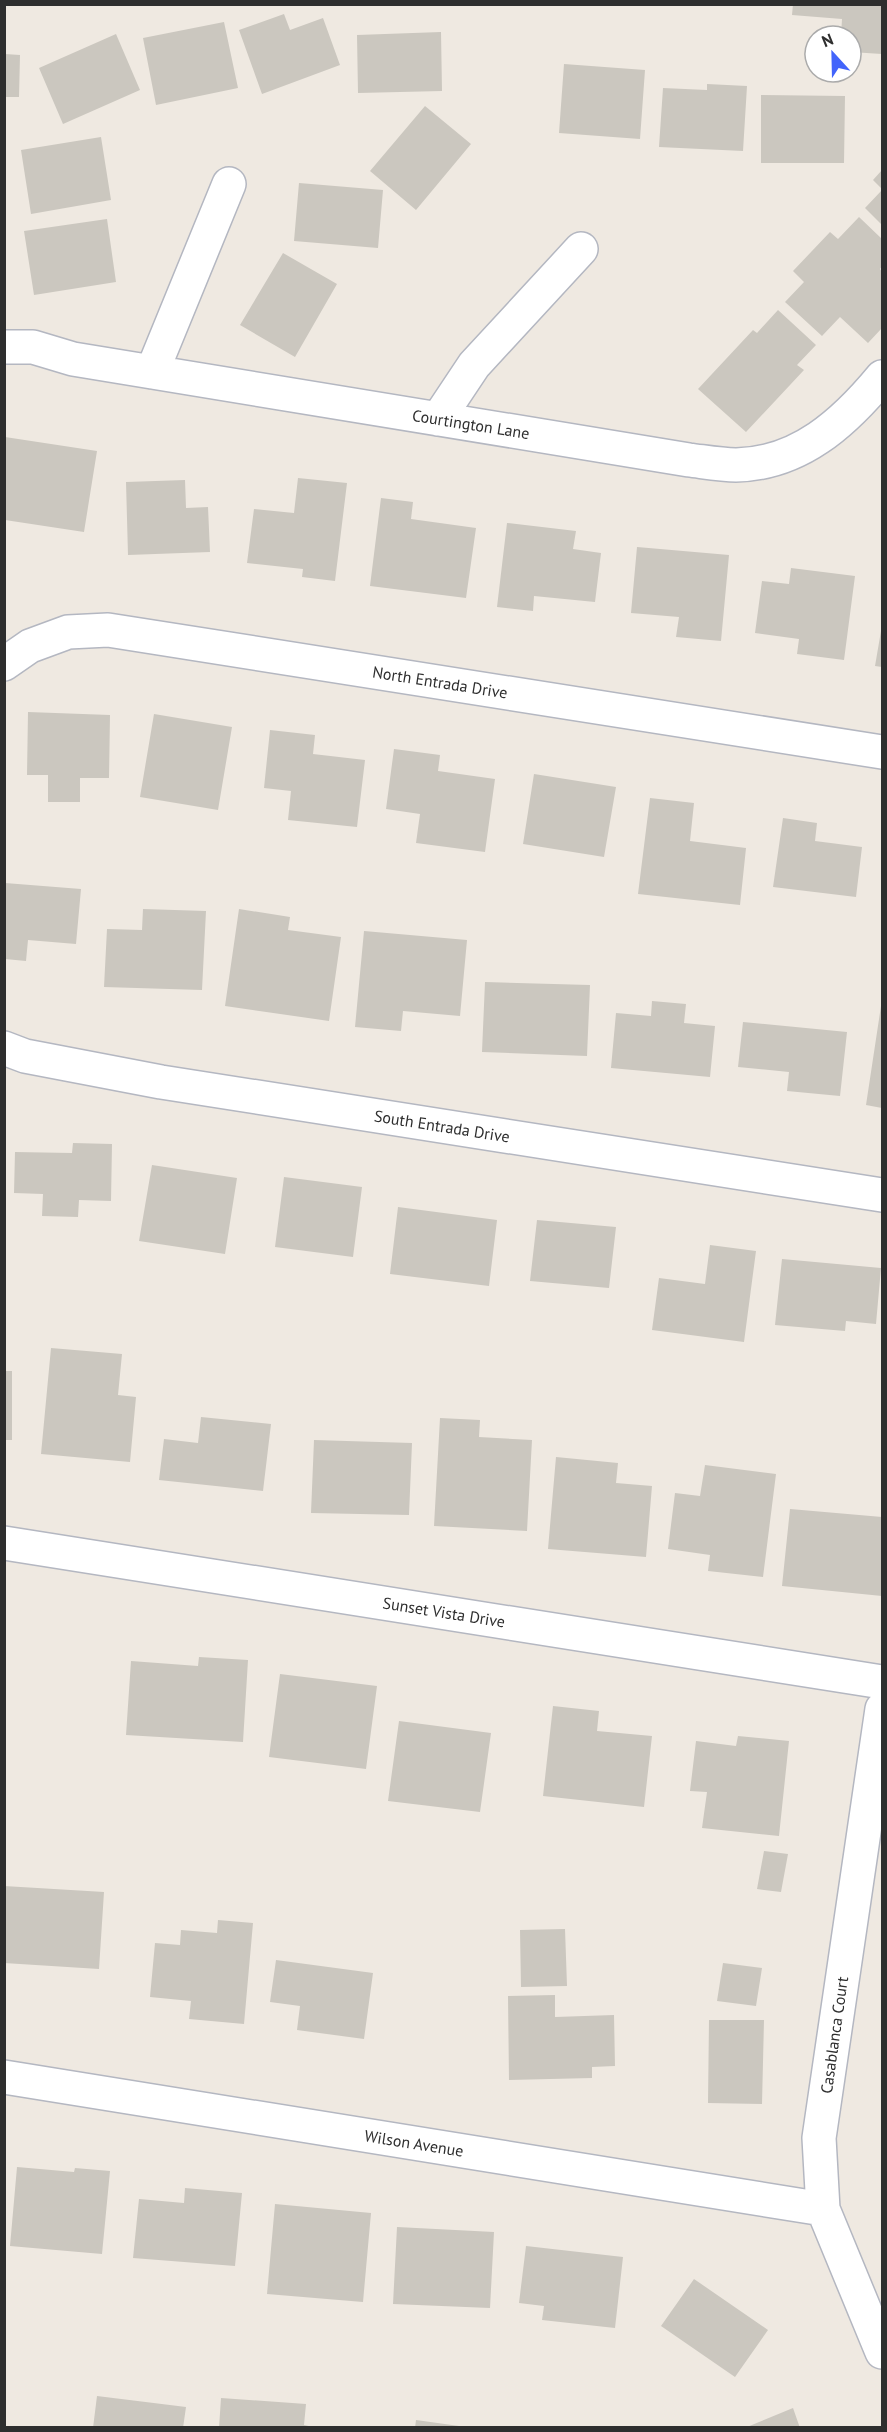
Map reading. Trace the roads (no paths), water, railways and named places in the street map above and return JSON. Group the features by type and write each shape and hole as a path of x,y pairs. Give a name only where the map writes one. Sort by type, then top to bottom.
{"street":[{"path":"152,372 229,184"},
{"path":"438,419 474,365 581,249"},
{"name":"Courtington Lane","path":"4,328 19,347 73,359 689,460 736,465 777,459 814,443 845,419 882,377"},
{"name":"North Entrada Drive","path":"4,664 30,646 68,632 108,630 882,752"},
{"name":"South Entrada Drive","path":"4,1048 25,1056 160,1082 882,1195"},
{"name":"Sunset Vista Drive","path":"4,1543 882,1682"},
{"name":"Casablanca Court","path":"882,1709 819,2138 823,2209 882,2352"},
{"name":"Wilson Avenue","path":"4,2077 823,2209"}]}
